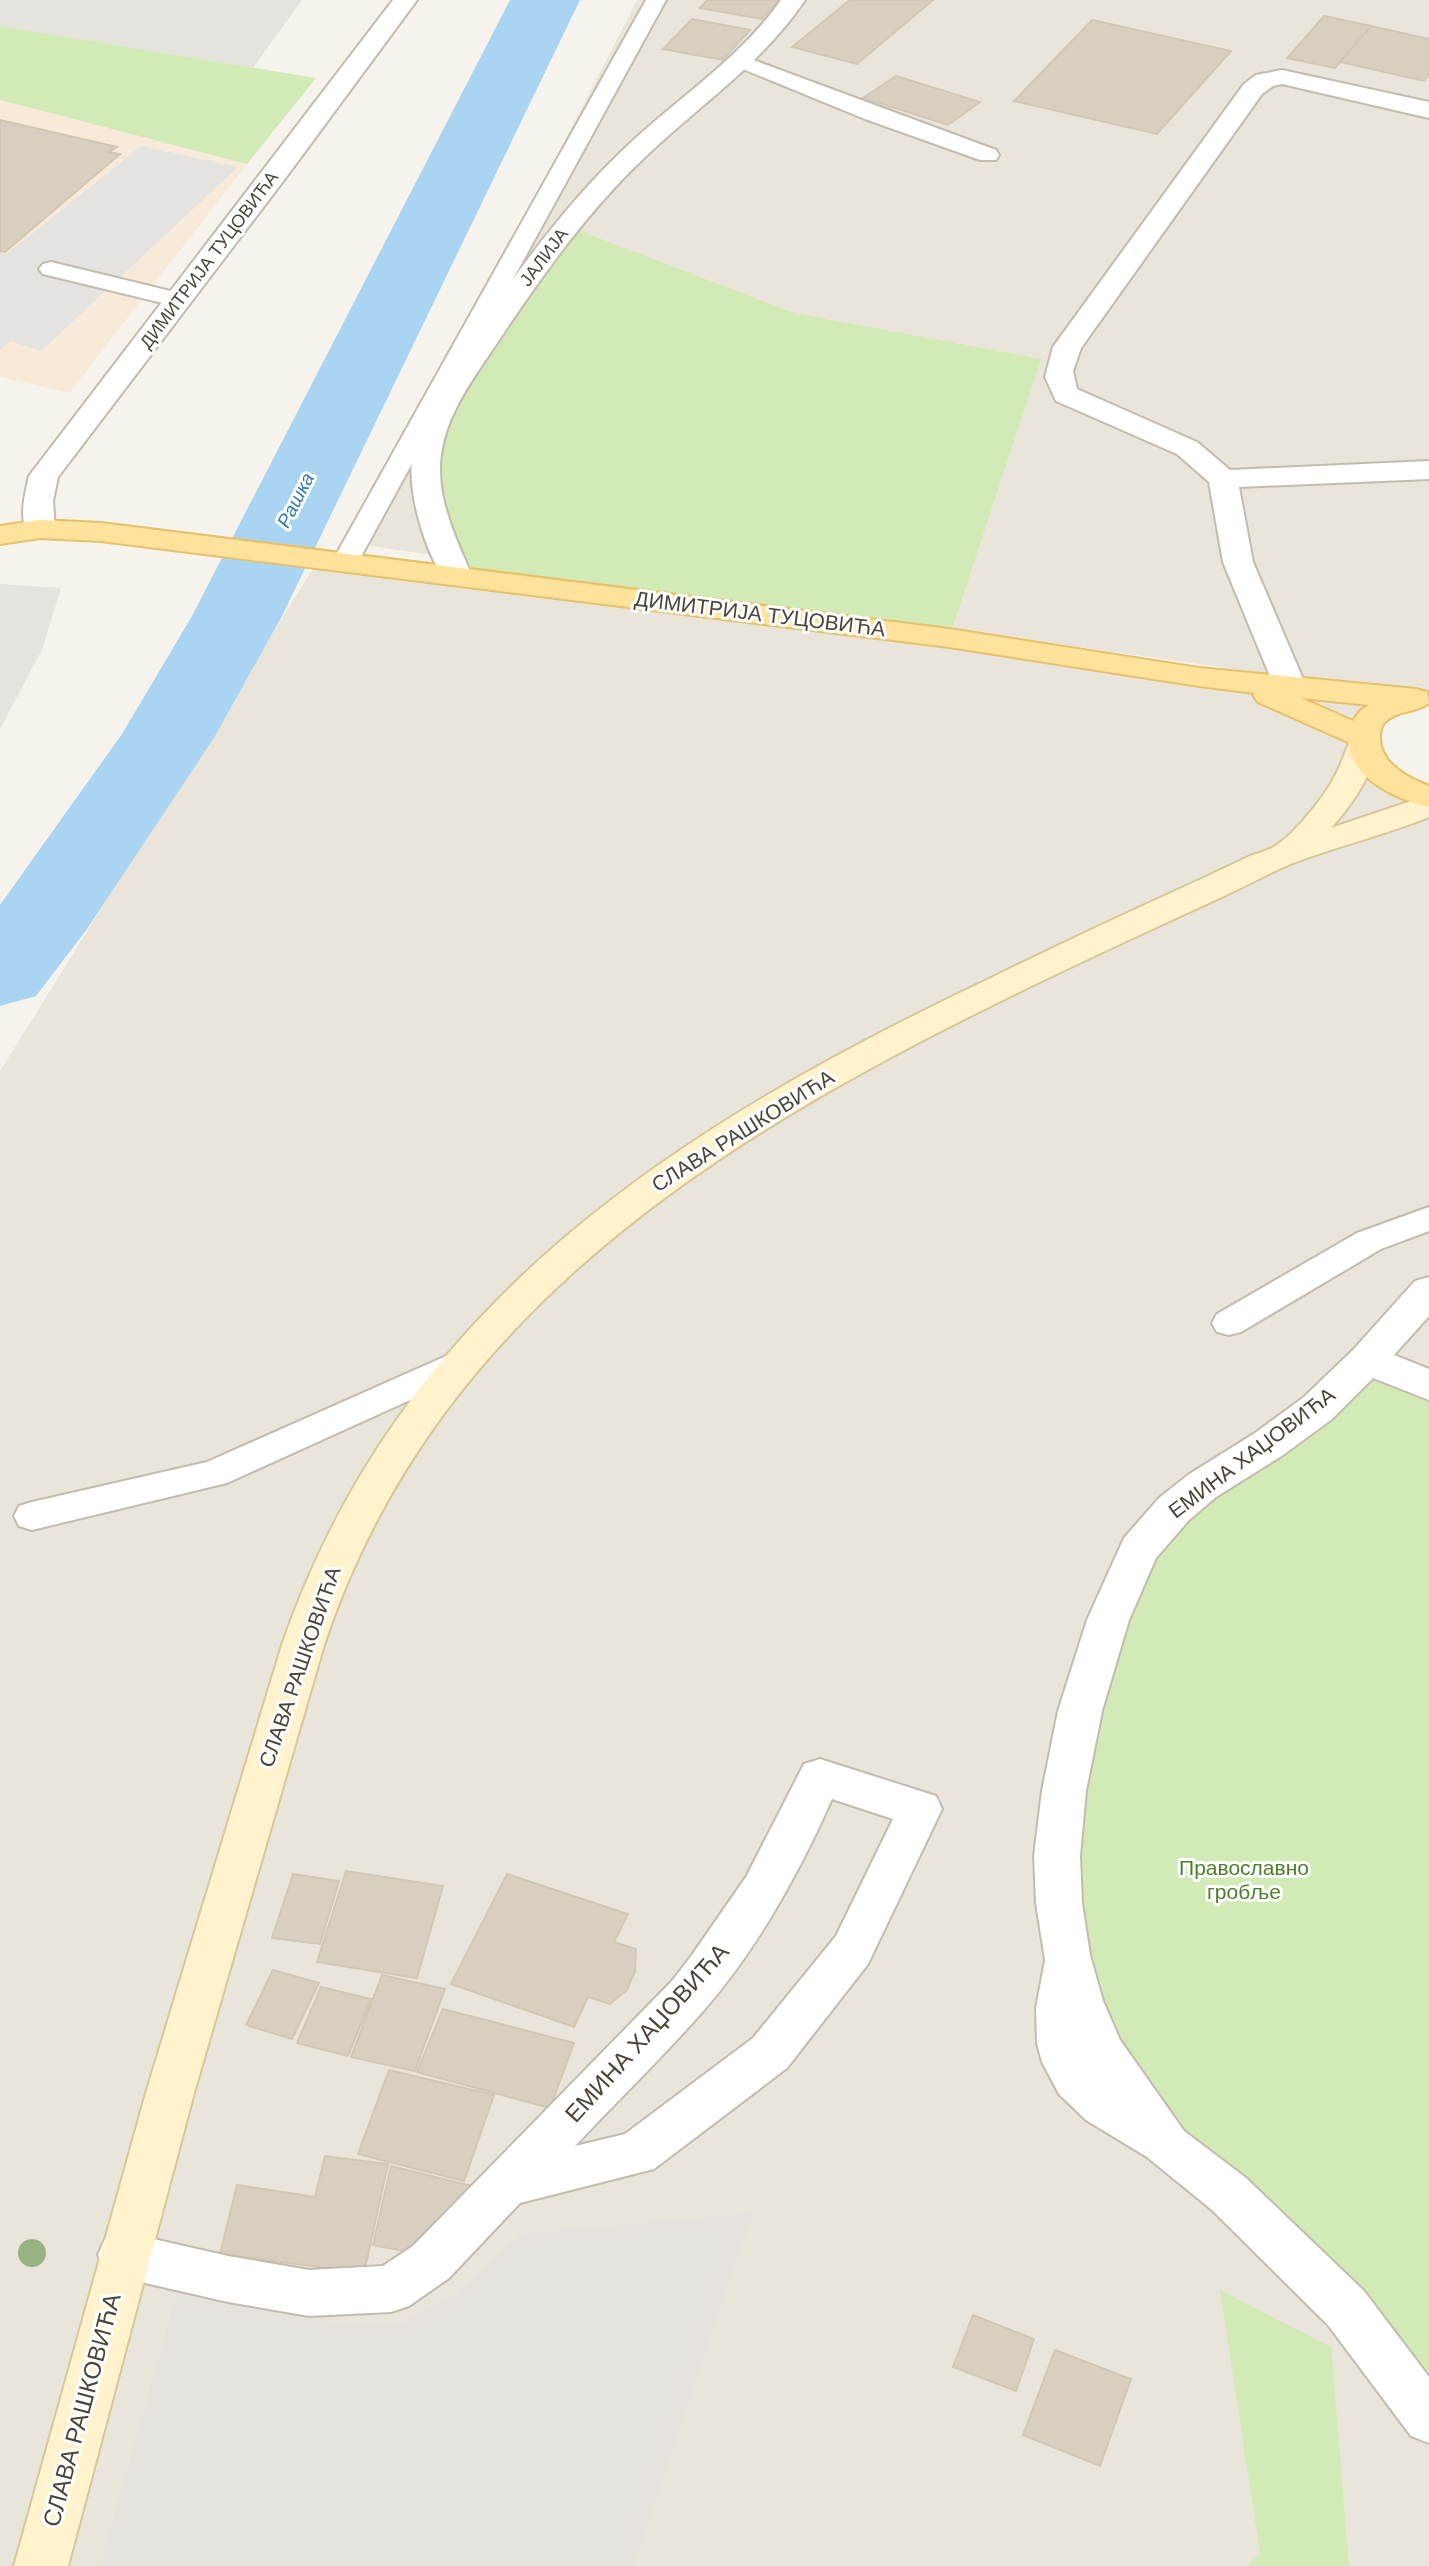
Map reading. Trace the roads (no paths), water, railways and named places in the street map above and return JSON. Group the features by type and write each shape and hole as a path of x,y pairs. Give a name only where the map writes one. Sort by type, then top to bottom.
{"main road":[{"name":"ДИМИТРИЈА ТУЦОВИЋА","path":"40,529 101,532 949,638 1199,677"},
{"path":"0,535 40,529"},
{"path":"1199,677 1420,699"},
{"path":"1199,677 1277,698 1363,741 1374,768 1411,792 1429,797"},
{"path":"1289,852 1340,793 1358,765 1365,729 1377,714 1420,699"},
{"name":"СЛАВА РАШКОВИЋА","path":"41,2566 123,2255 282,1713 328,1581 365,1504 393,1459 462,1362 532,1288 627,1205 691,1158 762,1115 934,1020 1289,852 1369,828 1429,805"}],"street":[{"name":"ДИМИТРИЈА ТУЦОВИЋА","path":"40,529 38,501 44,476 404,0"},
{"name":"ЈАЛИЈА","path":"457,576 443,544 425,480 426,455 432,428 455,385 526,280 590,200 648,140 740,61 769,32 793,0"},
{"path":"1290,686 1238,562 1223,479 1187,448 1066,395 1057,381 1057,370 1067,347 1253,89 1265,80 1282,77 1429,110"},
{"path":"1223,479 1429,470"},
{"name":"ЕМИНА ХАЏОВИЋА","path":"1429,1291 1367,1360 1318,1408 1269,1444 1202,1486 1174,1509 1139,1549 1104,1633 1080,1711 1064,1791 1057,1856 1059,1903 1067,1955 1058,2022 1061,2049 1073,2080 1100,2104 1167,2146 1229,2194 1346,2308 1429,2418"},
{"path":"1367,1360 1429,1385"},
{"name":"ЕМИНА ХАЏОВИЋА","path":"820,1777 920,1809 852,1950 769,2053 637,2153 507,2184 688,1995 719,1958 748,1917 793,1839 820,1777"},
{"path":"123,2255 228,2279 309,2293 391,2289 431,2262 507,2184"}],"lane":[{"path":"332,560 656,0"},
{"path":"740,61 873,114 988,155"},
{"path":"51,269 178,300"},
{"path":"1230,1323 1370,1241 1429,1219"},
{"path":"32,1516 215,1474 462,1362"}],"waterway":[{"name":"Рашка","path":"0,973 52,907 168,736 237,616 545,0"}],"park label":[{"name":"Православно гробље","path":"1244,1880"}]}
